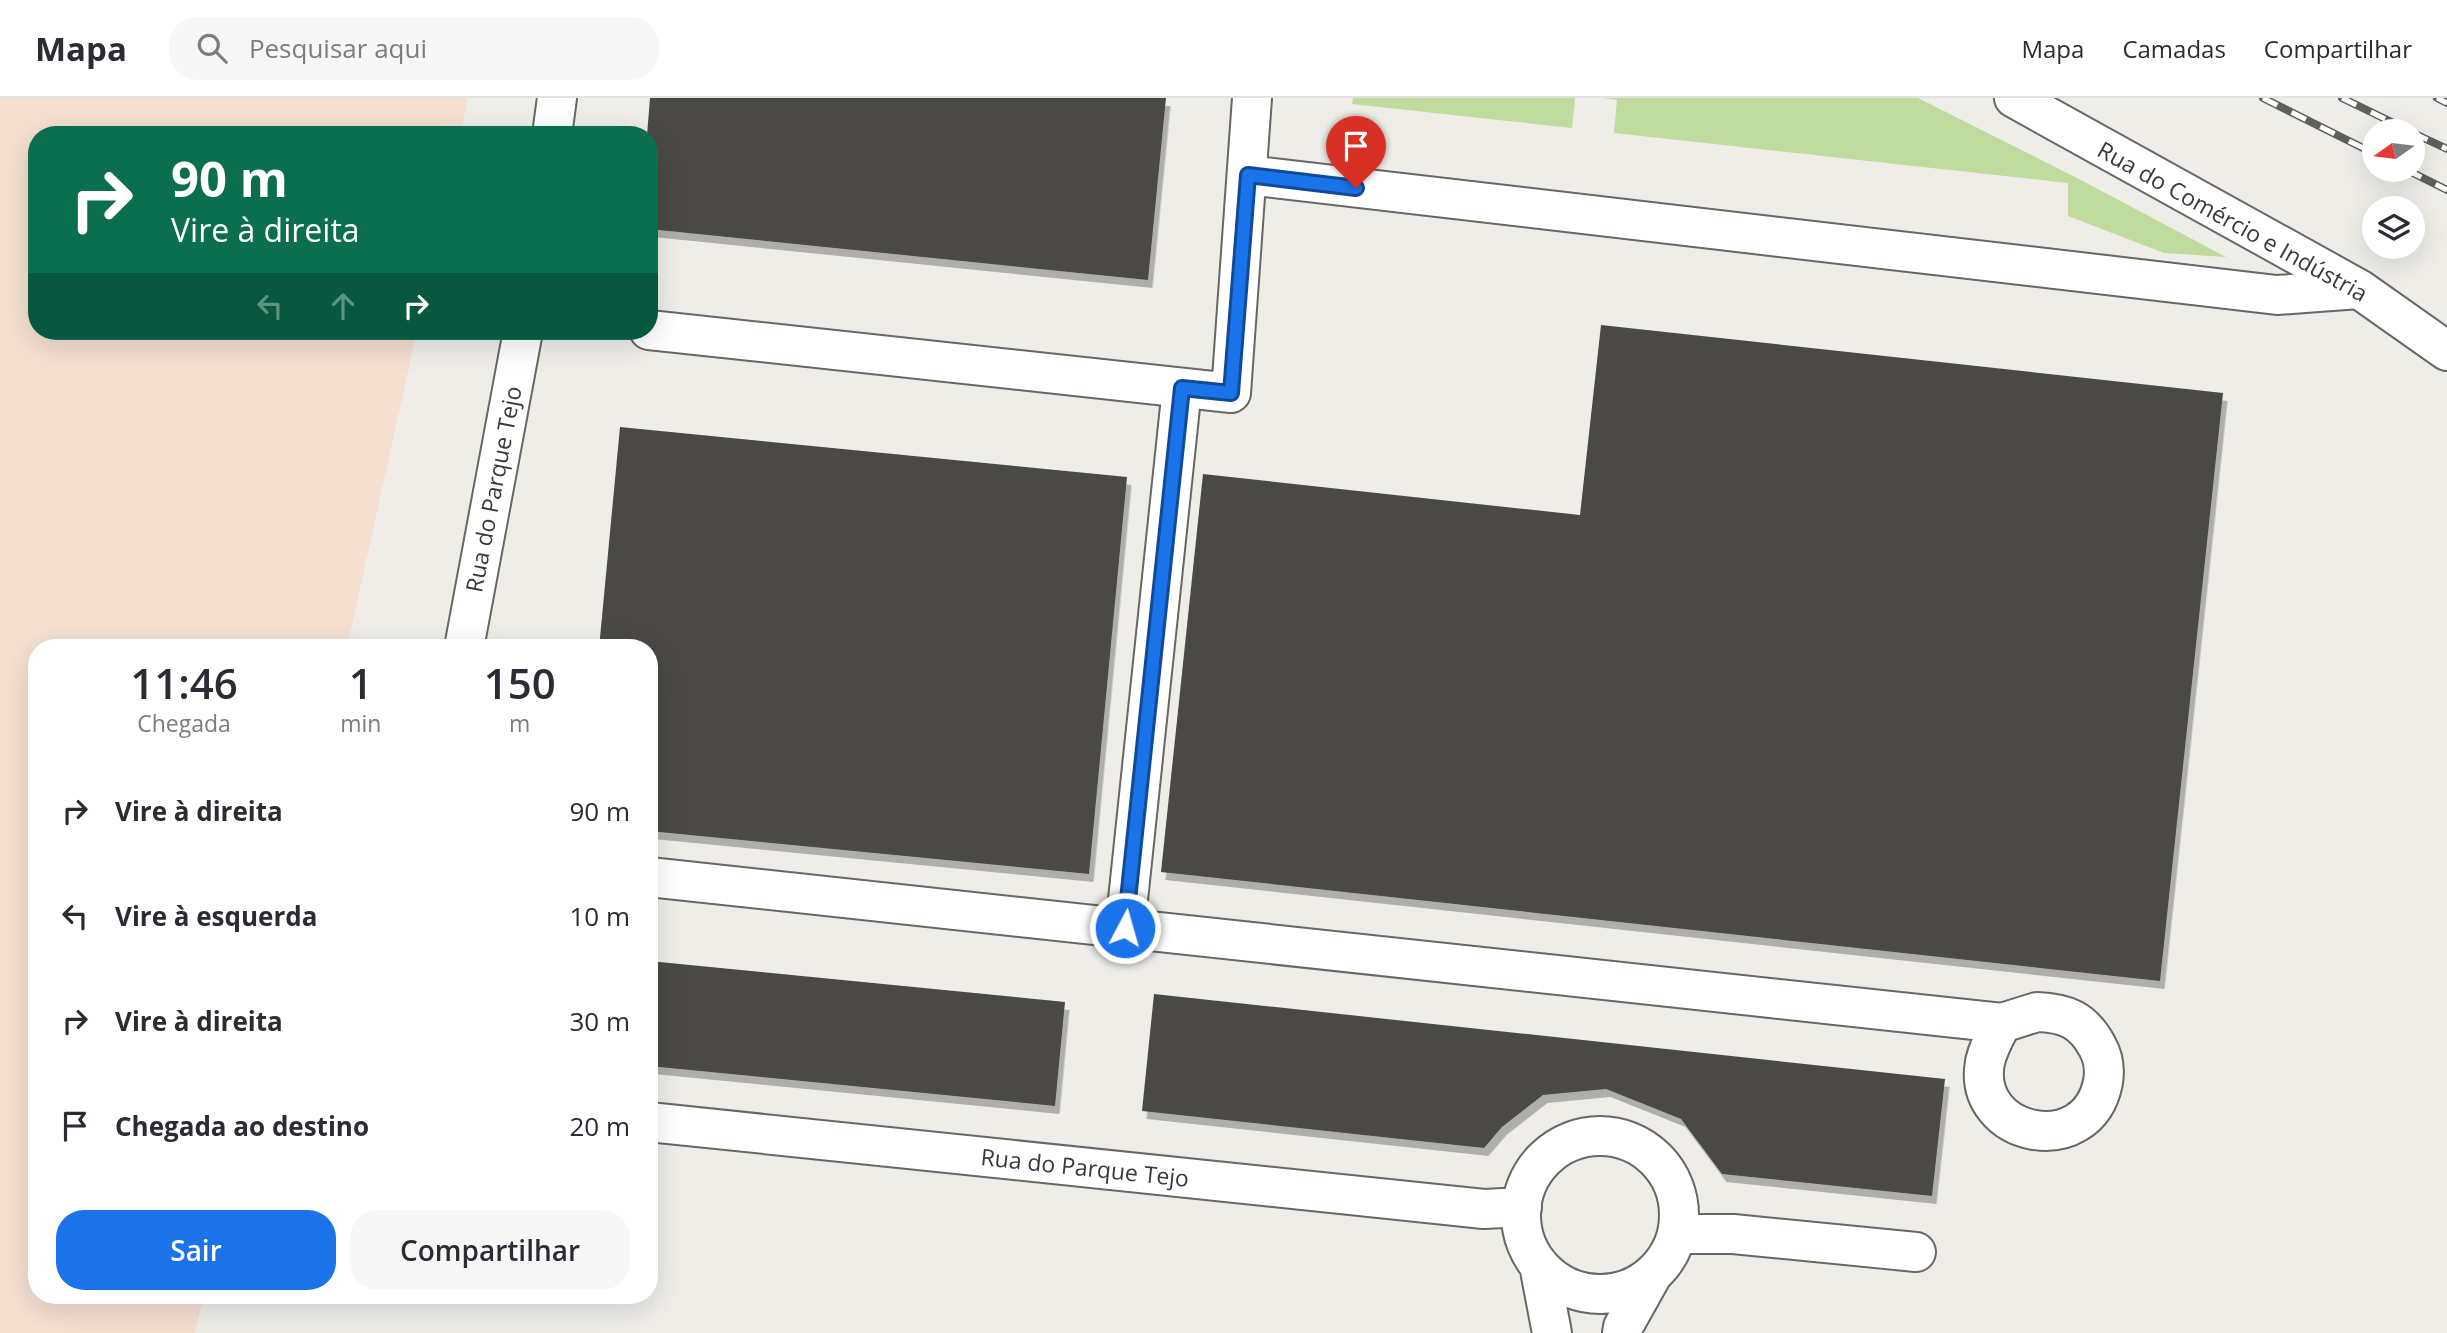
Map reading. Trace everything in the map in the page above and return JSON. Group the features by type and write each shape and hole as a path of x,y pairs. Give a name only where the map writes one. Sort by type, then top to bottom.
{"street":[{"path":"553,126 557,98"},
{"path":"658,331 1231,393 1252,98"},
{"name":"Rua do Comércio e Indústria","path":"2014,98 2359,289 2447,351"},
{"path":"1248,175 2277,295 2359,289"},
{"name":"Rua do Parque Tejo","path":"466,639 521,340"},
{"path":"1125,928 1182,388"},
{"path":"658,878 2002,1023"},
{"name":"Rua do Parque Tejo","path":"658,1123 1484,1209 1522,1207"},
{"path":"1622,1333 1651,1277 1668,1257 1678,1234 1679,1208 1673,1182 1659,1161 1638,1145 1614,1136 1588,1136 1564,1144 1543,1160 1528,1182 1522,1207 1522,1227 1528,1247 1539,1265 1557,1282 1580,1292 1605,1294 1629,1289 1651,1277"},
{"path":"1678,1234 1733,1234 1916,1252"},
{"path":"1539,1265 1552,1333"}],"shaded area":[{"path":"0,98 468,98 462,126 28,126 28,340 415,340 349,639 28,639 28,1304 202,1304 195,1333 0,1333"}],"green space":[{"path":"1353,98 1575,98 1572,128 1352,104"},
{"path":"1603,98 1918,98 2226,257 2164,253 2068,216 2068,183 1614,133 1617,100"}],"building":[{"path":"650,98 1166,98 1148,280 658,230 658,126 648,126"},
{"path":"1601,325 2223,393 2160,981 1161,872 1203,474 1580,515"},
{"path":"620,427 1127,477 1089,874 658,832 658,639 600,639"},
{"path":"658,962 1065,1002 1055,1106 658,1067"},
{"path":"1154,994 1945,1079 1932,1196 1722,1174 1681,1119 1606,1089 1543,1095 1502,1127 1484,1148 1142,1111"}],"railway":[{"path":"2263,98 2362,148"},
{"path":"2342,98 2385,119"},
{"path":"2437,98 2447,103"},
{"path":"2426,139 2447,149"},
{"path":"2426,180 2447,190"}],"route":[{"path":"1125,928 1182,388 1231,393 1248,175 1356,188"}]}
